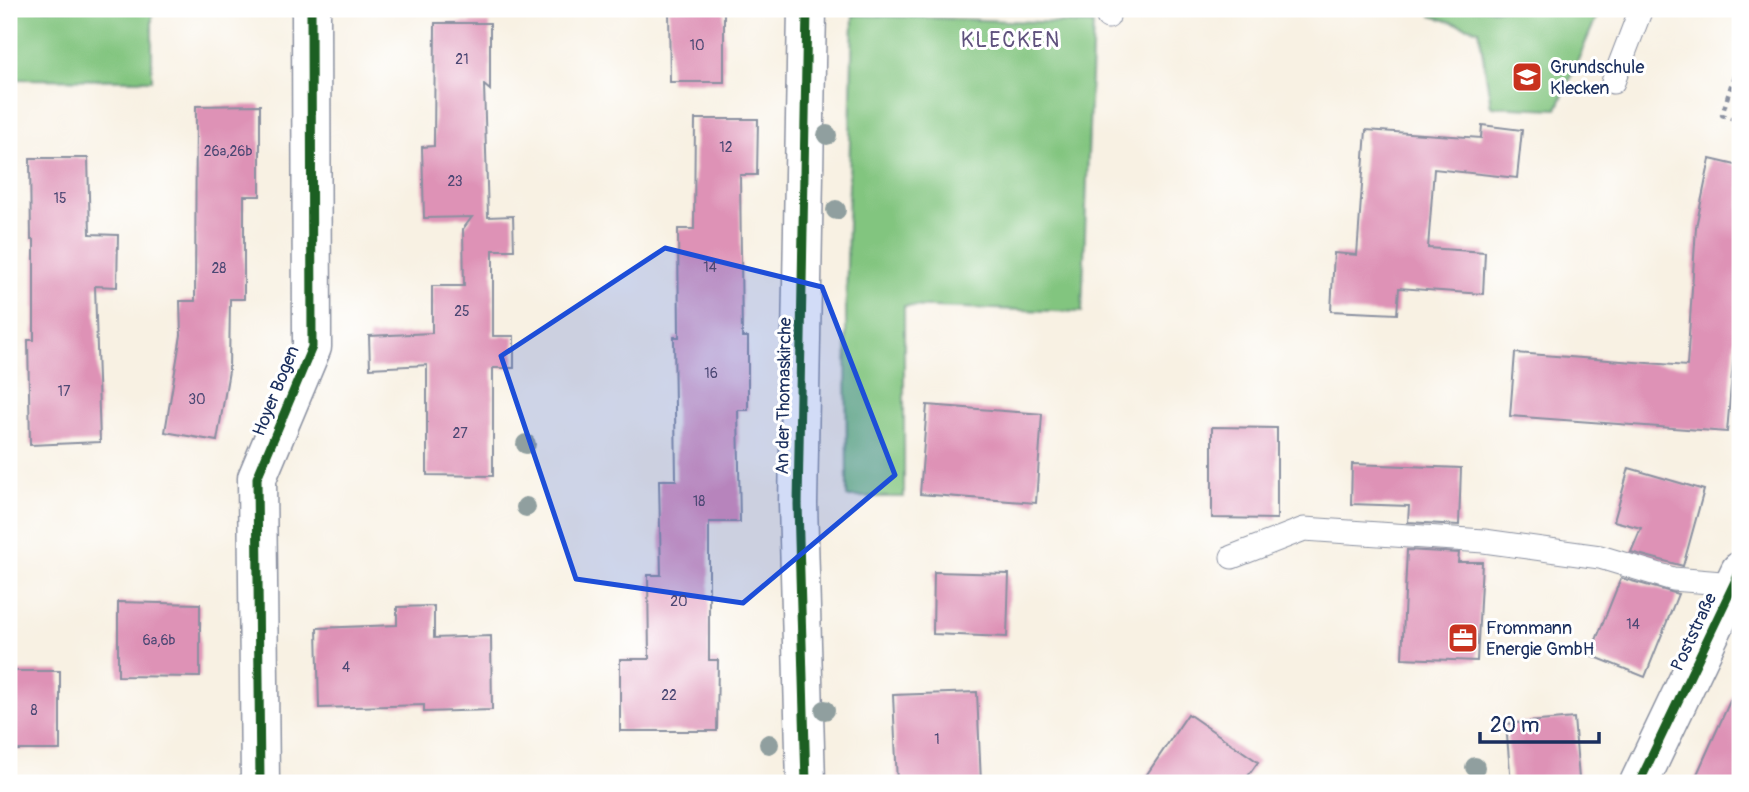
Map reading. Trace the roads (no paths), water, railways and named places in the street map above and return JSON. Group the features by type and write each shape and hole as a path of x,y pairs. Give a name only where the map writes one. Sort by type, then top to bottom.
{"street":[{"name":"Hoyer Bogen","path":"260,783 257,478 313,348 311,9"},
{"name":"An der Thomaskirche","path":"806,783 798,504 807,9"},
{"name":"Poststraße","path":"1639,783 1737,578"}],"lane":[{"path":"1613,82 1641,9"},
{"path":"1232,557 1304,530 1484,541 1600,557 1673,579 1737,578"}],"place":[{"name":"Grundschule Klecken","path":"1527,77"},
{"name":"Frommann Energie GmbH","path":"1463,638"}],"district":[{"name":"KLECKEN","path":"1011,40"}]}
